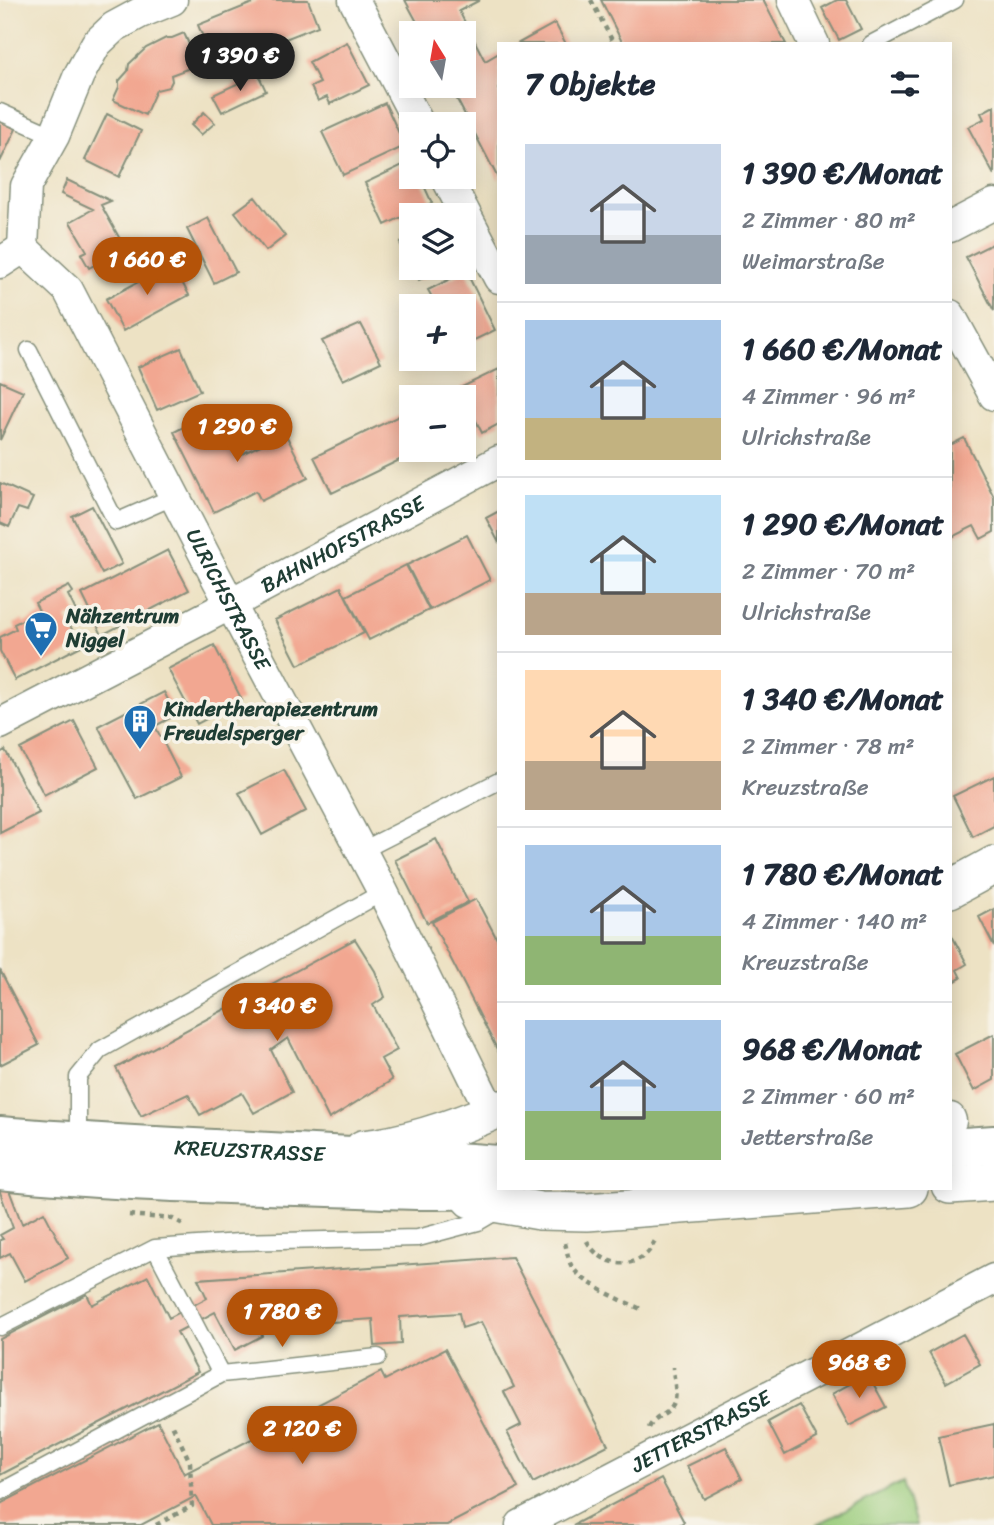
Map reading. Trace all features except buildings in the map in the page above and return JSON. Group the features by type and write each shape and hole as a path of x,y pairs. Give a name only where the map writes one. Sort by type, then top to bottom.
{"main road":[{"path":"952,1129 994,1145"},
{"name":"KREUZSTRASSE","path":"0,1136 77,1159 134,1181 492,1192"},
{"name":"KREUZSTRASSE","path":"0,1170 77,1159 318,1153 497,1165"}],"street":[{"path":"12,255 26,186 54,136 79,75 96,44 114,27 172,0"},
{"path":"354,0 413,112"},
{"path":"793,0 813,42"},
{"path":"452,189 497,274"},
{"path":"952,226 994,204"},
{"name":"ULRICHSTRASSE","path":"12,255 68,290 495,1110"},
{"path":"952,319 994,395"},
{"name":"BAHNHOFSTRASSE","path":"0,723 497,462"},
{"path":"952,888 994,865"},
{"path":"318,1153 401,1143 447,1130 495,1110"},
{"path":"952,1185 994,1182"},
{"path":"492,1192 540,1211 587,1212 882,1190"},
{"name":"JETTERSTRASSE","path":"521,1525 994,1279"}],"lane":[{"path":"875,42 955,0"},
{"path":"0,112 54,136"},
{"path":"29,350 116,522 174,496"},
{"path":"361,851 497,782"},
{"path":"77,1159 78,1077 100,1050 383,892"},
{"path":"0,1327 155,1248 239,1242 418,1238 478,1222 495,1212 492,1192"},
{"path":"155,1248 221,1374"},
{"path":"0,1492 221,1374 378,1357"}],"path":[{"path":"591,0 613,42"},
{"path":"120,1214 173,1219 184,1224 190,1231 191,1245"},
{"path":"585,1238 596,1255 622,1264 643,1257 655,1241"},
{"path":"566,1244 571,1266 579,1274 607,1294 643,1310"},
{"path":"647,1432 651,1422 670,1409 675,1401 673,1367"},
{"path":"156,1525 192,1506 190,1462 164,1406"}],"green space":[{"path":"903,1482 916,1525 816,1525"}],"place":[{"name":"Nähzentrum Niggel","path":"41,658"},
{"name":"Kindertherapiezentrum Freudelsperger","path":"140,751"}]}
